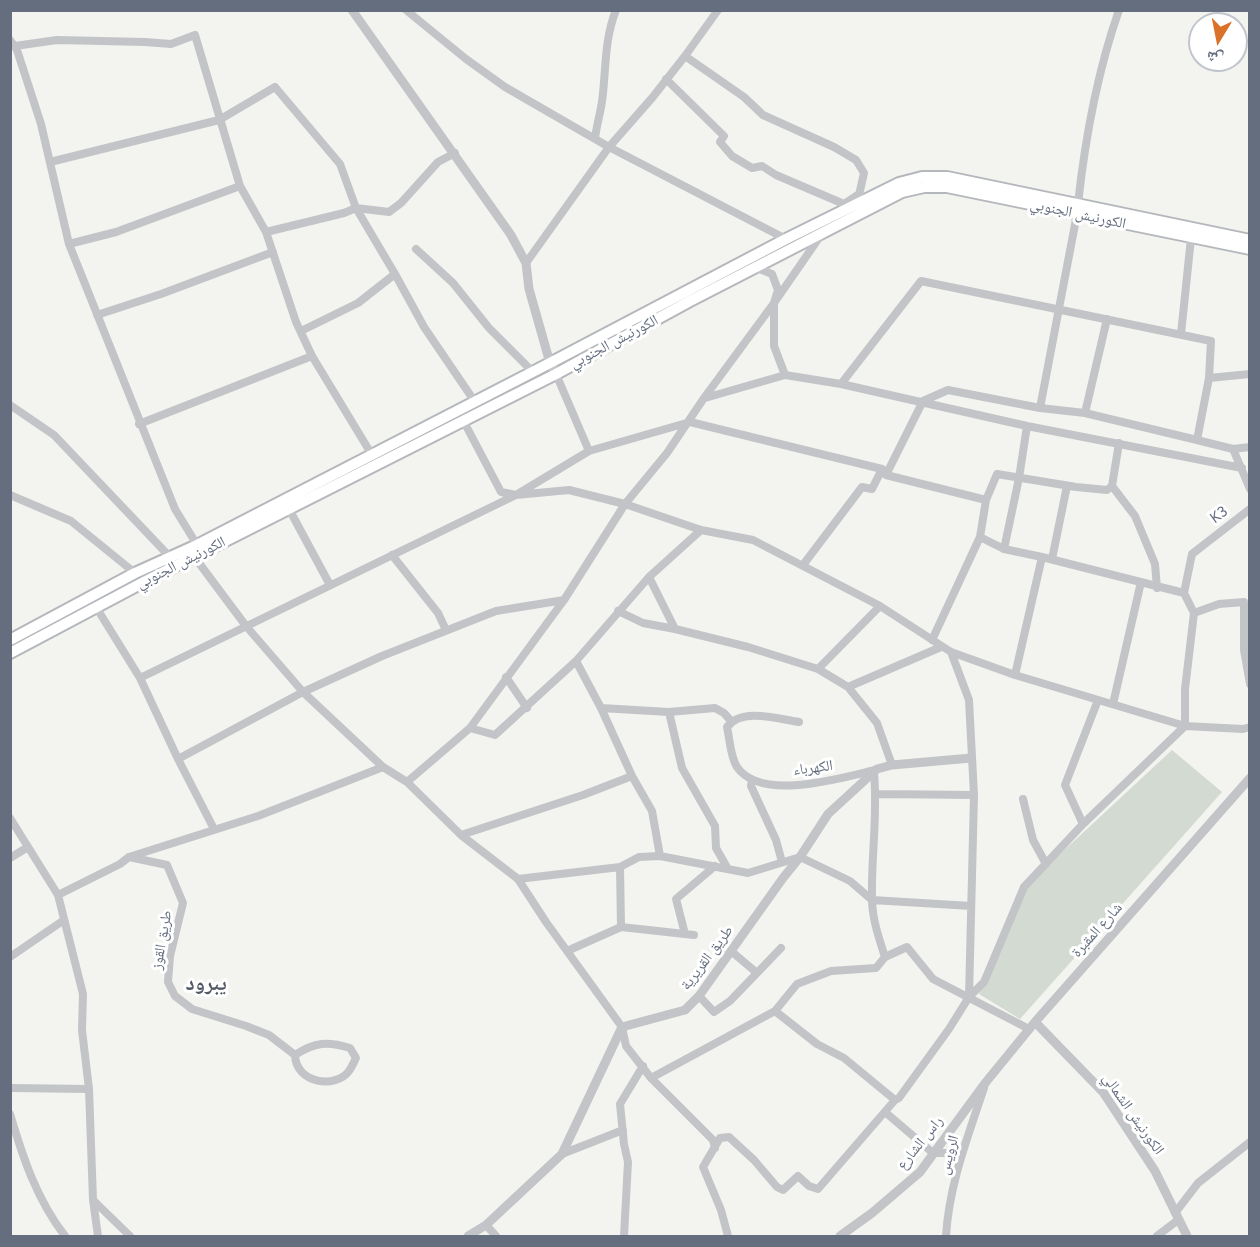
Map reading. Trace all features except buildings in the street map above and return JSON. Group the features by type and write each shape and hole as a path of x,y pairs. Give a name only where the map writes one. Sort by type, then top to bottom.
{"main road":[{"name":"الكورنيش الجنوبي","path":"10,653 96,607 193,550 372,455 786,239 858,199 899,183 922,177 947,177 1191,238 1250,249"},
{"name":"الكورنيش الجنوبي","path":"10,640 135,573 289,508 556,374 902,192 924,187 947,187 1250,240"}],"street":[{"path":"352,10 512,235 526,263 529,289 549,363 590,452"},
{"path":"406,10 466,59 505,87 609,147 786,239"},
{"path":"595,138 603,94 609,29 616,10"},
{"path":"526,263 609,147 685,56 718,10"},
{"path":"1040,408 1077,209 1082,160 1111,34 1119,10"},
{"path":"372,455 312,356 266,232 240,186 195,34 171,44 57,40 13,43 41,124 69,244 174,509 193,550 246,626 303,692 383,767 406,782 461,835 518,879 622,1027 626,1046 651,1078 713,1140 715,1148"},
{"path":"666,79 724,136 720,142 732,156 752,168 762,166 776,175 844,204 858,199 864,173 856,160 834,147 763,115 744,97 685,56"},
{"path":"50,162 219,120 275,87 340,164 356,208 424,327 475,402"},
{"path":"266,232 356,208 389,212 402,202 438,162 455,153"},
{"path":"69,244 116,232 240,186"},
{"path":"406,782 470,728 564,600 625,504 690,422 704,398 774,303 821,234"},
{"path":"1181,334 1191,238"},
{"path":"416,249 453,283 489,328 533,372"},
{"path":"97,315 273,252"},
{"path":"758,268 772,274 778,290 774,303 774,346 785,375"},
{"path":"301,331 358,303 395,274"},
{"path":"841,384 921,281 1211,341 1209,378 1197,440"},
{"path":"1085,413 1107,319"},
{"path":"140,424 312,356"},
{"path":"1209,378 1250,374"},
{"path":"704,398 785,375 841,384 1027,426 1242,468"},
{"path":"803,566 862,487 872,489 884,472 923,401 948,390 1040,408 1085,413 1233,449 1250,447"},
{"path":"10,405 54,435 170,557"},
{"path":"463,420 501,492 516,495 569,490 625,504 701,530 753,540 880,606 951,652 1015,675 1185,726 1247,730"},
{"path":"140,678 516,495 590,452 690,422 987,500"},
{"path":"1004,549 1027,426"},
{"path":"932,640 980,537 987,500 997,474 1107,490 1112,486 1119,443"},
{"path":"1233,449 1250,489"},
{"path":"1052,559 1067,486"},
{"path":"1112,486 1135,516 1155,564 1157,588"},
{"path":"10,495 72,521 135,573"},
{"path":"289,508 330,585"},
{"name":"K3","path":"1184,593 1192,554 1250,509"},
{"path":"470,728 495,735 527,708 576,662 649,577 701,530"},
{"path":"728,1236 721,1210 703,1167 720,1138 729,1137 783,1190 798,1176 809,1186 818,1189 899,1098 943,1038 969,997 984,982 1024,887 1083,824 1185,726 1185,689 1194,613 1184,593 1004,549 980,537"},
{"path":"392,555 438,613 446,630"},
{"path":"1015,675 1042,557"},
{"path":"649,577 675,628"},
{"path":"1113,704 1141,582"},
{"path":"178,759 303,692 382,656 496,611 564,600"},
{"path":"1194,613 1219,604 1244,602 1250,684"},
{"path":"818,669 880,606"},
{"path":"96,607 140,678 214,830"},
{"path":"618,611 643,623 675,628 748,647 818,669 848,687 877,723 892,765"},
{"path":"848,687 941,647"},
{"path":"951,652 969,700 974,795 969,997"},
{"path":"576,662 601,708 632,776 652,811 660,856"},
{"path":"506,677 527,708"},
{"path":"1083,824 1065,785 1098,700"},
{"path":"601,708 669,712 715,708 731,721"},
{"path":"669,712 682,768 715,826 716,848 728,869"},
{"path":"782,862 776,840 751,786 752,780 738,768 732,757 728,727 731,721 749,716 799,722"},
{"name":"طريق القريرية","path":"622,1027 685,1010 699,996 801,857 828,814 876,771 892,765 971,758"},
{"path":"58,895 120,864 129,857 258,816 383,767"},
{"path":"876,771 872,900 874,922 885,957"},
{"name":"الكهرباء","path":"752,780 767,785 796,785 876,771"},
{"path":"461,835 583,795 632,776"},
{"path":"1232,800 1250,778"},
{"path":"1232,800 1250,786"},
{"path":"876,794 974,795"},
{"path":"1023,799 1033,840 1046,864"},
{"name":"شارع المقبرة","path":"986,1082 1032,1025 1232,800"},
{"path":"10,818 58,895 83,994 82,1030 89,1089 93,1200 98,1236"},
{"path":"10,858 28,847"},
{"path":"518,879 620,867 639,857 660,856 748,873 801,857 850,881 872,900 971,906"},
{"name":"طريق القوز","path":"129,857 167,865 183,903 170,956 168,982 175,996 192,1009 269,1035 295,1055"},
{"path":"567,951 621,927 690,934 676,898 715,866"},
{"path":"620,867 621,927"},
{"path":"10,957 64,920"},
{"path":"651,1078 775,1011 796,984 831,971 876,968 885,957 907,947 933,979 1032,1025"},
{"path":"699,996 714,1012 730,1001 781,948"},
{"path":"731,951 757,973"},
{"path":"775,1011 817,1044 844,1058 895,1100"},
{"name":"الكورنيش الشمالي","path":"1032,1025 1103,1092 1155,1171 1186,1236"},
{"path":"562,1154 622,1027"},
{"name":"طريق القوز","path":"324,1043 350,1048 356,1058 348,1073 333,1080 316,1081 301,1073 295,1064 295,1055 308,1047 324,1043"},
{"path":"624,1236 628,1162 620,1104 643,1066"},
{"path":"10,1081 11,1088 89,1089"},
{"name":"راس الشارع","path":"840,1236 872,1213 920,1172 986,1082"},
{"name":"الرويس","path":"945,1236 948,1209 962,1153 986,1082"},
{"path":"885,1112 933,1153 962,1153"},
{"path":"10,1114 32,1181 53,1221 66,1236"},
{"path":"468,1236 486,1225 562,1154 623,1130"},
{"path":"1157,1236 1177,1216 1198,1183 1250,1143"},
{"path":"93,1200 130,1236"},
{"path":"486,1225 496,1236"}],"shaded area":[{"path":"1172,750 1222,792 1020,1019 979,994 1019,895 1031,881"}],"district":[{"name":"يبرود","path":"206,984"}]}
